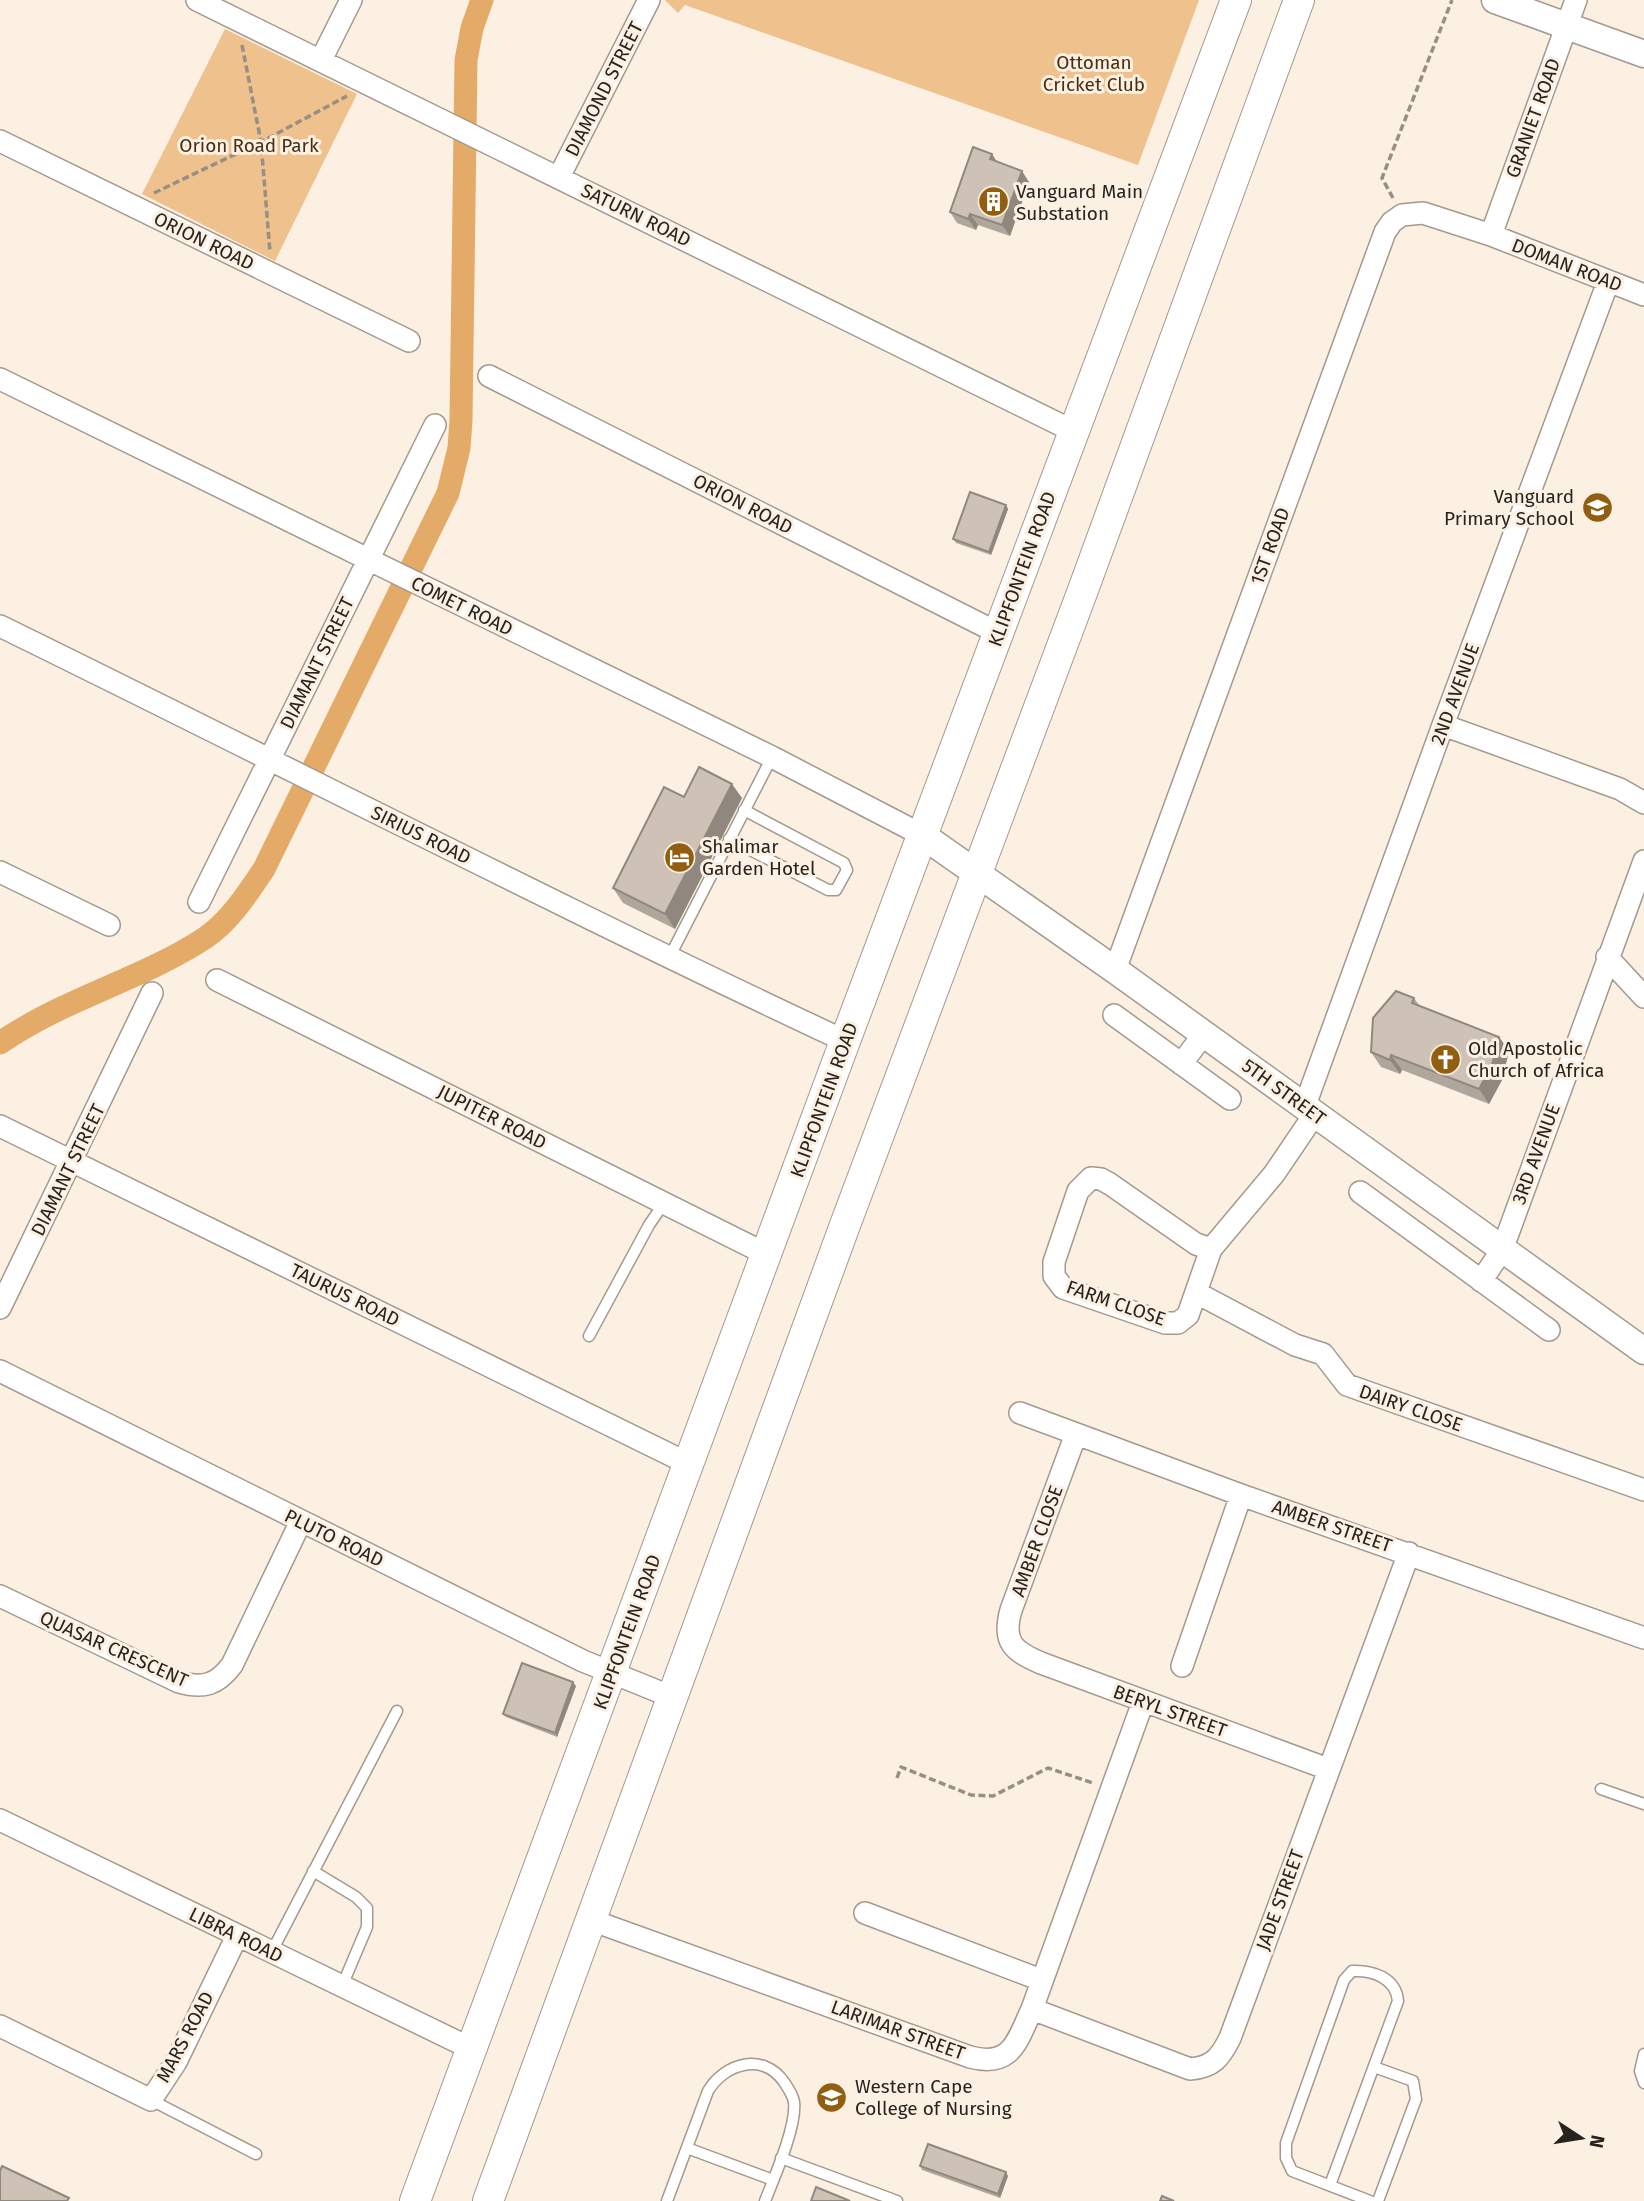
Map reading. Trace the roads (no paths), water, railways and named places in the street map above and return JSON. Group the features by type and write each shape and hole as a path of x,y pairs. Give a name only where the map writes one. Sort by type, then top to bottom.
{"main road":[{"name":"KLIPFONTEIN ROAD","path":"415,2201 845,1041 1236,0"},
{"path":"488,2201 1299,0"}],"street":[{"name":"SATURN ROAD","path":"197,0 1073,430"},
{"path":"321,60 351,0"},
{"name":"DIAMOND STREET","path":"559,177 649,0"},
{"path":"1495,0 1644,54"},
{"name":"GRANIET ROAD","path":"1491,235 1576,0"},
{"name":"ORION ROAD","path":"0,141 409,341"},
{"name":"1ST ROAD","path":"1115,970 1385,232 1392,222 1402,215 1423,213 1491,235"},
{"name":"DOMAN ROAD","path":"1491,235 1644,295"},
{"name":"2ND AVENUE","path":"1309,1111 1443,725 1608,282"},
{"name":"ORION ROAD","path":"489,376 998,633"},
{"name":"COMET ROAD","path":"0,379 772,757 922,835"},
{"name":"DIAMANT STREET","path":"199,902 435,425"},
{"name":"SIRIUS ROAD","path":"0,626 669,958 845,1041"},
{"path":"1443,725 1620,789 1644,803"},
{"name":"5TH STREET","path":"922,835 1115,970 1644,1351"},
{"name":"3RD AVENUE","path":"1481,1281 1502,1250 1644,861"},
{"path":"0,872 109,925"},
{"path":"1607,957 1644,997"},
{"name":"JUPITER ROAD","path":"217,980 766,1254"},
{"name":"DIAMANT STREET","path":"0,1308 152,993"},
{"path":"1114,1014 1230,1099"},
{"path":"1181,1063 1204,1034"},
{"name":"FARM CLOSE","path":"1211,1249 1196,1244 1110,1184 1091,1178 1078,1191 1054,1262 1054,1276 1063,1288 1165,1323 1178,1323 1188,1315 1211,1249 1273,1174 1309,1111"},
{"name":"TAURUS ROAD","path":"0,1126 689,1464"},
{"path":"1360,1192 1549,1330"},
{"name":"DAIRY CLOSE","path":"1197,1293 1294,1345 1323,1354 1347,1385 1644,1490"},
{"name":"PLUTO ROAD","path":"0,1371 611,1674 672,1697"},
{"name":"AMBER STREET","path":"1020,1413 1241,1495 1644,1638"},
{"name":"AMBER CLOSE","path":"1014,1648 1008,1638 1007,1625 1011,1611 1076,1434"},
{"path":"1182,1666 1241,1495"},
{"name":"QUASAR CRESCENT","path":"0,1596 179,1682 207,1686 220,1678 232,1665 301,1521"},
{"name":"JADE STREET","path":"1032,2009 1190,2068 1205,2068 1215,2062 1230,2038 1409,1553"},
{"name":"BERYL STREET","path":"1014,1648 1041,1663 1328,1769"},
{"name":"LARIMAR STREET","path":"592,1920 982,2060 995,2060 1008,2054 1016,2044 1032,2009 1143,1702"},
{"name":"LIBRA ROAD","path":"0,1820 472,2049"},
{"path":"865,1913 1041,1980"},
{"name":"MARS ROAD","path":"0,2026 151,2100 176,2062 237,1936"}],"lane":[{"path":"669,958 772,757"},
{"path":"729,839 828,890 836,890 839,887 846,870 844,863 744,810"},
{"path":"589,1336 649,1224 664,1203"},
{"path":"271,1952 397,1710"},
{"path":"1601,1789 1644,1804"},
{"path":"313,1871 356,1897 367,1908 367,1927 342,1986"},
{"path":"1330,2185 1398,2001 1397,1990 1388,1980 1363,1970 1352,1971 1344,1980 1336,1998 1286,2143 1286,2158 1292,2171 1370,2201"},
{"path":"1643,2056 1640,2071 1644,2083"},
{"path":"667,2201 708,2091 714,2081 726,2071 741,2065 759,2066 777,2073 792,2094 794,2103 781,2158 765,2201"},
{"path":"1374,2067 1413,2081 1416,2099 1378,2201"},
{"path":"151,2100 256,2154"},
{"path":"687,2148 773,2180"},
{"path":"781,2158 897,2201"}],"waterway":[{"path":"0,1043 50,1014 180,953 214,931 238,906 264,869 448,493 459,448 461,420 466,60 472,28 482,0"}],"place":[{"name":"Vanguard Main Substation","path":"993,202"},
{"name":"Vanguard Primary School","path":"1597,507"},
{"name":"Shalimar Garden Hotel","path":"679,857"},
{"name":"Old Apostolic Church of Africa","path":"1445,1059"},
{"name":"Western Cape College of Nursing","path":"832,2097"}],"park label":[{"name":"Ottoman Cricket Club","path":"1094,73"},
{"name":"Orion Road Park","path":"249,145"}]}
